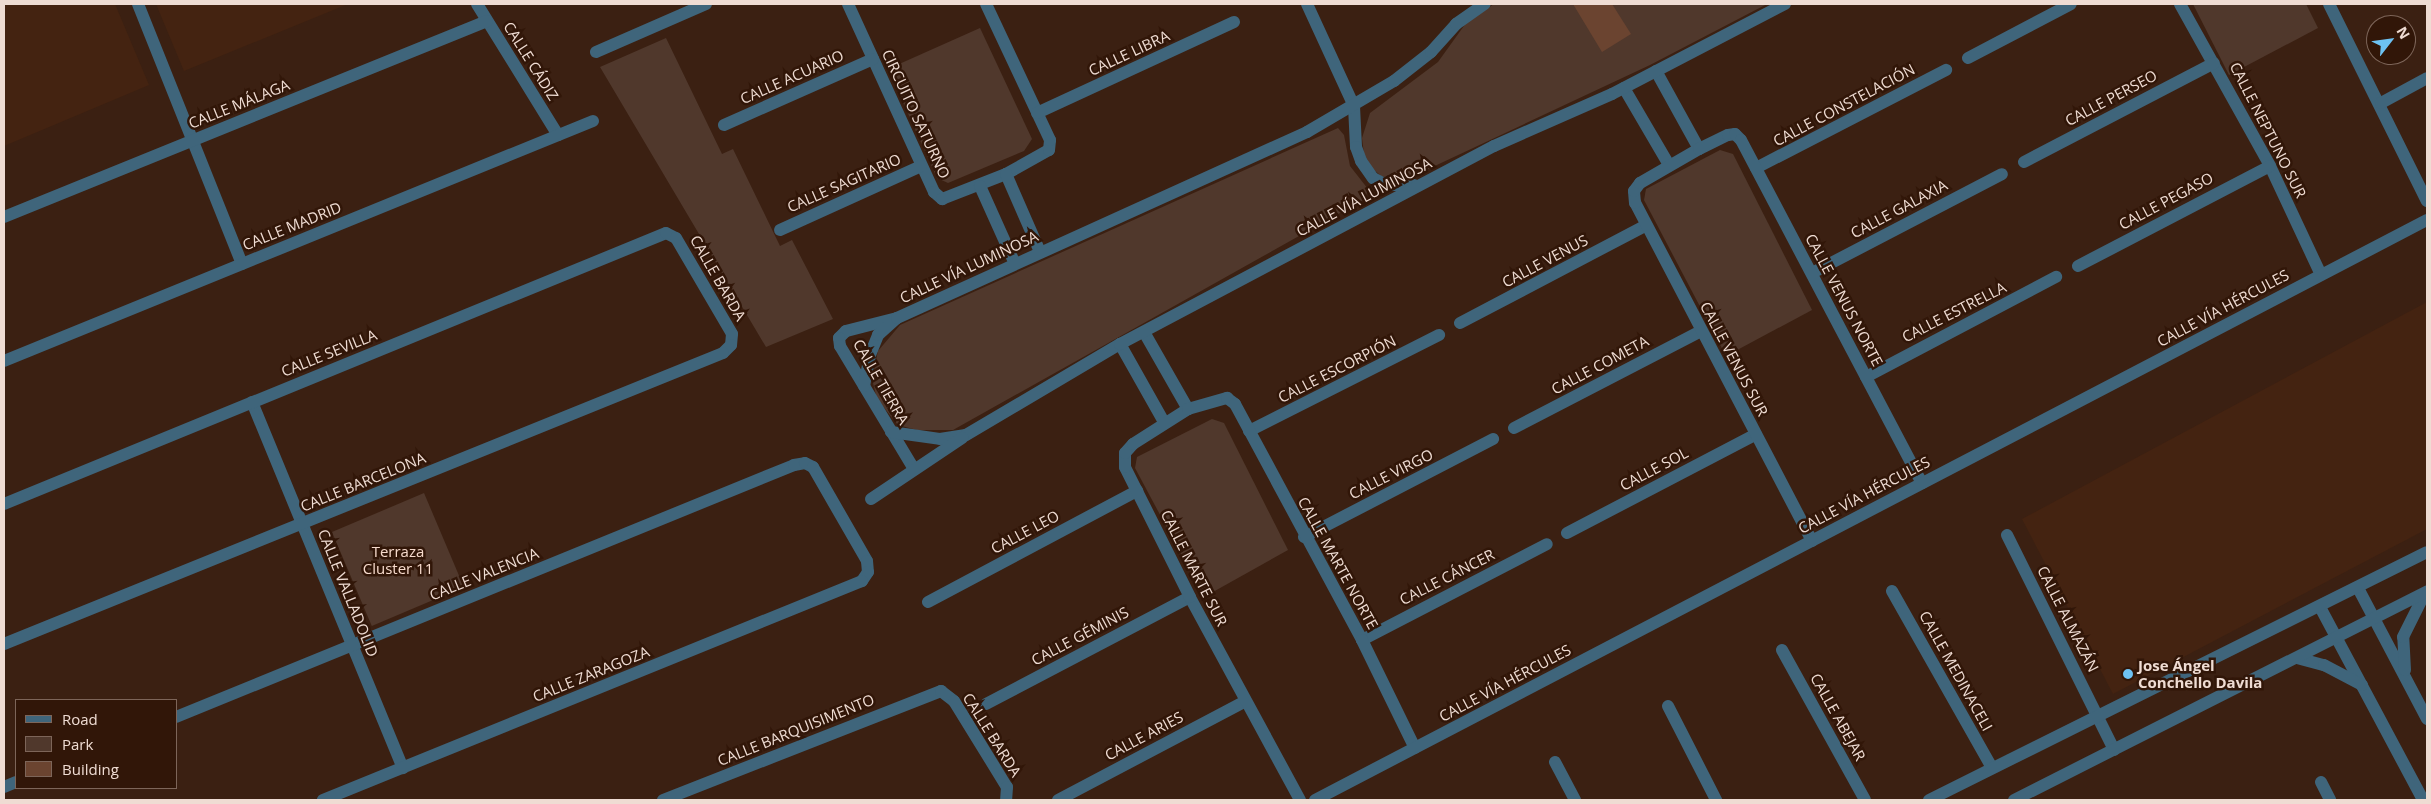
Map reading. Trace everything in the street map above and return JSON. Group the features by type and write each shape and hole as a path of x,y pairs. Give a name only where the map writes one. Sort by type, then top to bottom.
{"street":[{"path":"138,4 242,264"},
{"name":"CALLE CÁDIZ","path":"477,4 558,135"},
{"path":"596,52 706,4"},
{"name":"CIRCUITO SATURNO","path":"848,4 921,166 934,192 942,199 980,186 1049,150 1050,140 989,5"},
{"path":"1307,4 1354,106 1356,147 1373,178 1387,185 1422,184"},
{"name":"CALLE VÍA LUMINOSA","path":"864,386 870,355 878,335 897,318 1307,132 1354,106 1431,52 1456,24 1485,4"},
{"name":"CALLE VÍA LUMINOSA","path":"870,499 966,435 1120,344 1494,146 1624,88 1785,4"},
{"path":"1968,58 2071,4"},
{"name":"CALLE NEPTUNO SUR","path":"2180,4 2270,166 2321,275"},
{"path":"2329,4 2381,103 2427,201"},
{"name":"CALLE MÁLAGA","path":"4,217 487,21"},
{"name":"CALLE LIBRA","path":"1037,113 1234,22"},
{"name":"CALLE ACUARIO","path":"724,125 873,59"},
{"name":"CALLE PERSEO","path":"2024,162 2214,63"},
{"name":"CALLE CONSTELACIÓN","path":"1756,168 1946,70"},
{"path":"1624,88 1669,165 1699,149 1656,71"},
{"path":"2381,103 2427,78"},
{"name":"CALLE MADRID","path":"4,361 593,121"},
{"name":"CALLE VENUS NORTE","path":"1699,149 1735,134 1756,168 1922,483"},
{"name":"CALLE VENUS SUR","path":"1669,165 1640,183 1634,191 1645,226 1812,540"},
{"name":"CALLE SAGITARIO","path":"780,230 921,166"},
{"name":"CALLE PEGASO","path":"2078,266 2270,166"},
{"path":"1006,174 1040,252"},
{"name":"CALLE GALAXIA","path":"1812,273 2002,174"},
{"path":"980,186 1015,264"},
{"name":"CALLE VÍA HÉRCULES","path":"1315,800 2427,220"},
{"name":"CALLE VENUS","path":"1460,324 1645,226"},
{"name":"CALLE BARDA","path":"666,233 676,238 732,334 731,345"},
{"name":"CALLE SEVILLA","path":"4,504 666,233"},
{"name":"CALLE ESTRELLA","path":"1866,377 2056,277"},
{"name":"CALLE TIERRA","path":"897,318 860,326 839,338 840,346 914,469"},
{"name":"CALLE COMETA","path":"1514,428 1700,331"},
{"path":"1144,332 1188,409"},
{"name":"CALLE ESCORPIÓN","path":"1249,432 1439,335"},
{"path":"1120,344 1164,422"},
{"name":"CALLE BARCELONA","path":"4,644 722,353 731,345"},
{"name":"CALLE MARTE SUR","path":"1227,398 1188,409 1164,422 1125,452 1126,467 1190,597 1300,800"},
{"name":"CALLE MARTE NORTE","path":"1227,398 1235,404 1304,537 1362,640 1414,748"},
{"name":"CALLE VALLADOLID","path":"252,402 403,768"},
{"name":"CALLE VÍA LUMINOSA","path":"891,432 940,439 966,435"},
{"name":"CALLE SOL","path":"1568,533 1756,434"},
{"name":"CALLE VIRGO","path":"1304,537 1493,439"},
{"name":"CALLE VALENCIA","path":"178,716 794,464 805,463 813,467 862,553 868,572"},
{"name":"CALLE LEO","path":"928,602 1137,491"},
{"name":"CALLE ALMAZÁN","path":"2007,535 2114,750"},
{"name":"CALLE CÁNCER","path":"1362,640 1547,544"},
{"path":"1929,800 2099,718 2427,552"},
{"name":"CALLE ZARAGOZA","path":"323,800 862,581 868,572"},
{"path":"2358,588 2427,719"},
{"name":"CALLE MEDINACELI","path":"1892,591 1992,768"},
{"path":"2014,800 2426,592"},
{"path":"2405,675 2403,637 2426,592"},
{"name":"CALLE GÉMINIS","path":"986,704 1190,597"},
{"path":"2320,607 2338,637 2423,800"},
{"name":"CALLE ABEJAR","path":"1782,650 1865,800"},
{"path":"2297,658 2324,665 2362,685"},
{"name":"CALLE BARDA","path":"941,691 954,701 1007,787 1006,800"},
{"name":"CALLE BARQUISIMENTO","path":"664,800 941,691"},
{"name":"CALLE ARIES","path":"1058,800 1246,701"},
{"path":"1668,706 1716,800"},
{"path":"1555,762 1575,800"},
{"path":"2321,782 2330,800"}],"shaded area":[{"path":"4,4 115,4 149,85 4,146"},
{"path":"156,4 348,4 184,71"},
{"path":"2427,302 2427,529 2113,694 2022,519"}],"green space":[{"path":"1494,4 1767,4 1650,65 1409,178 1392,179 1381,176 1371,167 1364,154 1362,138 1370,113 1438,62 1466,23"},
{"path":"2193,4 2306,4 2318,28 2229,75"},
{"path":"980,28 1032,139 1024,151 948,183 937,178 888,69"},
{"path":"666,38 722,154 733,149 780,246 792,240 833,319 766,347 600,67"},
{"path":"1338,128 1344,135 1350,166 1368,189 1365,199 953,430 917,430 898,425 877,399 872,379 878,351 900,325"},
{"path":"1720,150 1733,154 1812,310 1726,356 1644,200 1646,189"},
{"path":"1212,419 1224,423 1288,550 1204,597 1135,468 1137,457"},
{"name":"Terraza Cluster 11","path":"424,493 464,587 372,626 332,532"}],"building":[{"path":"1573,4 1612,4 1631,34 1602,52"}],"place":[{"name":"Jose Ángel Conchello Davila","path":"2128,674"}]}
